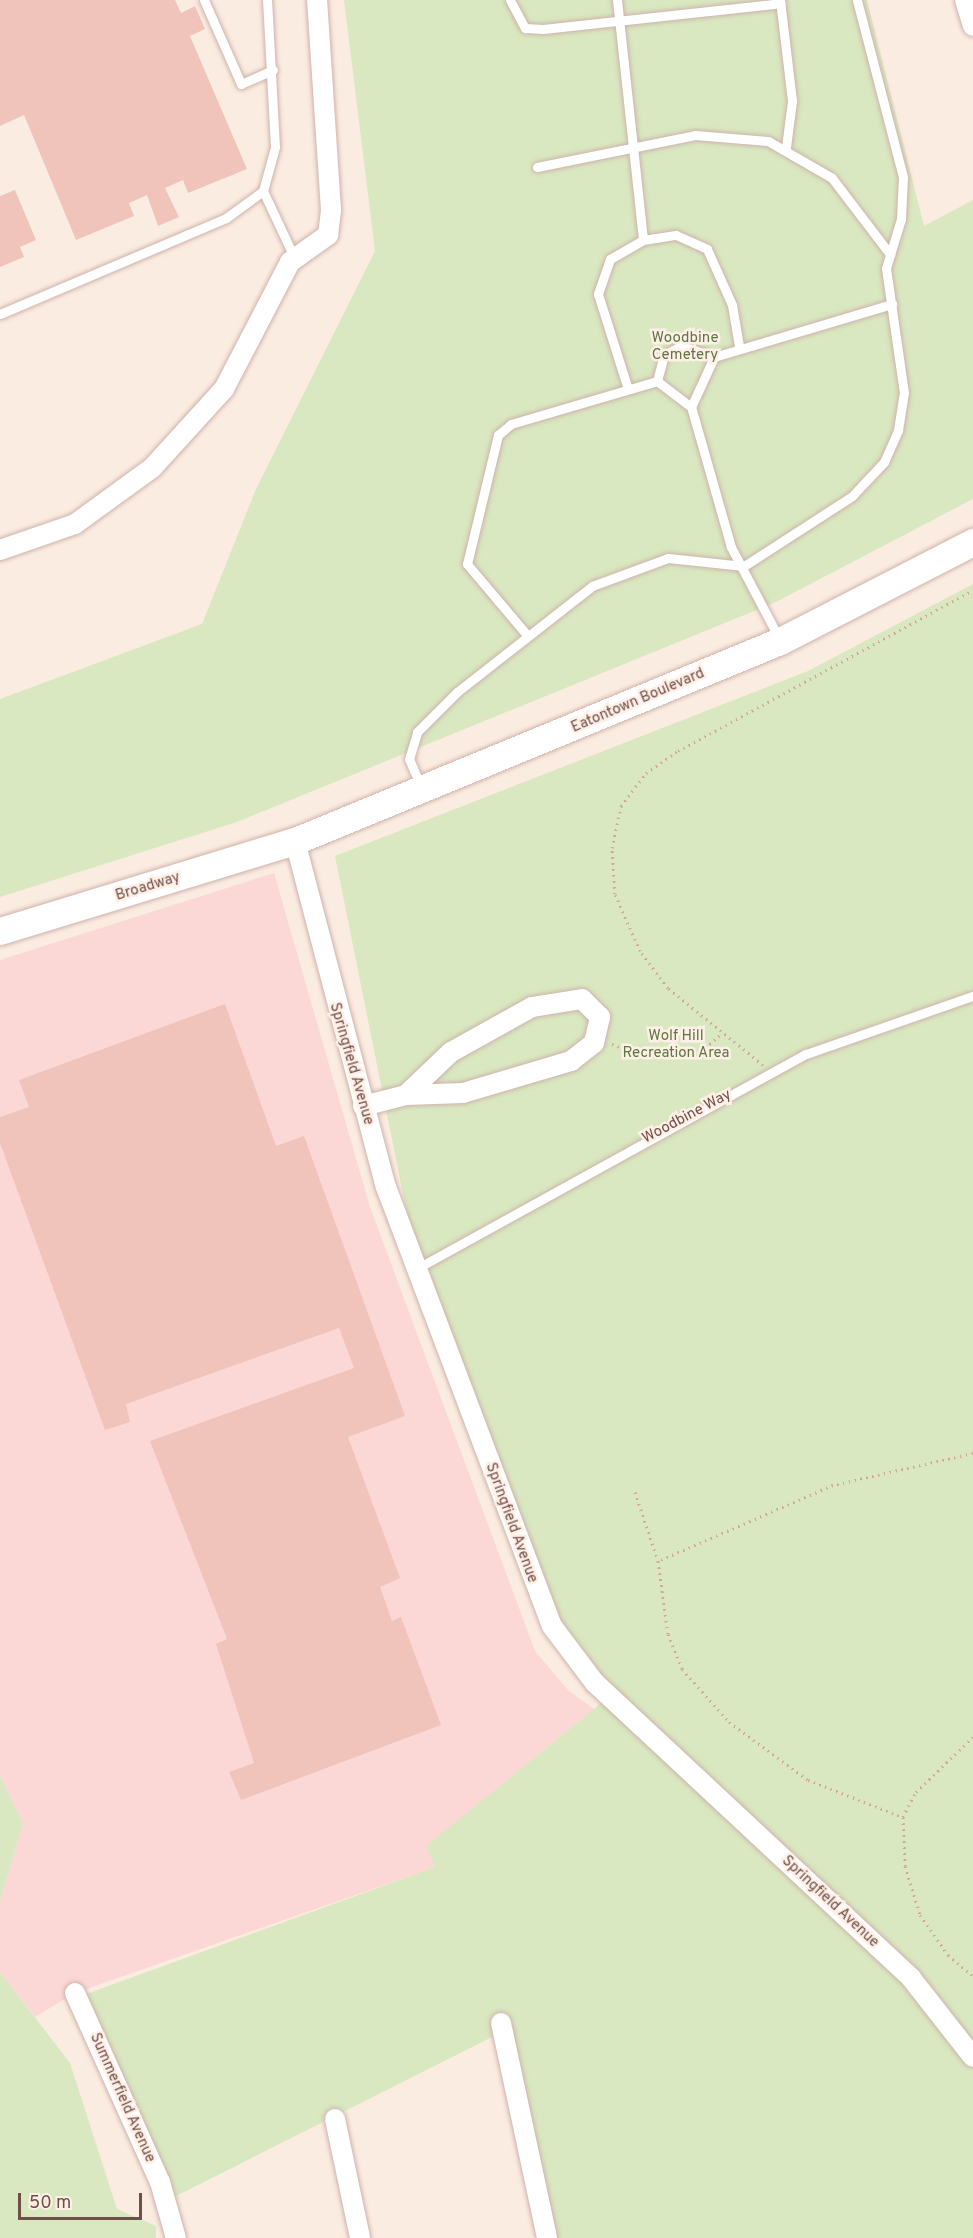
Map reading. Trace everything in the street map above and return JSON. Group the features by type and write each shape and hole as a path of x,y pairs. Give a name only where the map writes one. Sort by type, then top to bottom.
{"street":[{"path":"0,550 75,524 110,502 183,438 224,389 294,257 324,240 331,221 317,0"},
{"path":"965,0 973,26"},
{"name":"Eatontown Boulevard","path":"295,841 780,641 973,542"},
{"name":"Broadway","path":"0,931 295,841"},
{"name":"Springfield Avenue","path":"295,841 363,1106 416,1269 540,1601 567,1651 911,1978 973,2057"},
{"path":"363,1106 406,1095 487,1088 571,1061 597,1037 600,1017 591,1003 568,997 553,1000 452,1052 406,1095"},
{"name":"Summerfield Avenue","path":"75,1993 160,2182 176,2238"},
{"path":"501,2024 547,2238"},
{"path":"335,2119 360,2238"}],"lane":[{"path":"204,0 241,84 273,69"},
{"path":"0,314 226,218 263,191 275,147 273,69 267,0"},
{"path":"510,0 525,28 781,2 792,101 786,147"},
{"path":"617,0 643,240"},
{"path":"421,789 409,759 417,732 527,635 592,586 624,570 690,557 744,566 852,496 884,462 898,430 904,393 886,268 901,219 903,177 857,0"},
{"path":"537,167 633,150 695,135 736,135 786,147 832,178 890,254"},
{"path":"263,191 294,257"},
{"path":"627,386 598,294 598,280 610,259 643,240 676,235 707,249 732,305 739,346"},
{"path":"691,407 714,357 739,346 892,304"},
{"path":"657,381 660,363 671,349 695,347 714,357"},
{"path":"527,635 466,564 498,435 511,424 627,386 657,381 691,407 731,547 744,566 780,641"},
{"name":"Woodbine Way","path":"416,1269 771,1072 832,1042 973,996"}],"path":[{"path":"771,1072 721,1034 668,988 621,914 612,848 631,788 678,751 973,590"},
{"path":"597,1037 641,1056 696,1056 721,1034"},
{"path":"658,1561 833,1485 973,1453"},
{"path":"635,1492 658,1561 675,1653 712,1706 786,1768 830,1792 903,1817"},
{"path":"973,1737 916,1792 903,1817 905,1866 920,1915 948,1955 973,1976"}],"shaded area":[{"path":"274,873 370,1207 535,1651 568,1690 594,1709 427,1846 436,1867 75,1993 35,2017 0,1972 0,1901 23,1823 0,1776 0,960"}],"green space":[{"name":"Woodbine Cemetery","path":"344,0 867,0 924,226 973,200 973,499 776,602 237,822 0,897 0,699 202,624 256,489 375,251"},
{"name":"Wolf Hill Recreation Area","path":"973,584 973,2238 548,2238 504,2031 164,2202 78,1997 435,1867 426,1846 610,1696 553,1622 419,1274 335,856 808,671"},
{"path":"0,1776 23,1823 0,1901"},
{"path":"0,1972 70,2063 117,2209 156,2226 156,2238 0,2238"}],"building":[{"path":"0,0 175,0 181,13 195,6 205,29 190,36 247,169 188,193 183,180 165,188 179,217 158,226 147,195 129,203 134,216 76,240 24,115 0,126"},
{"path":"15,190 36,240 20,247 24,257 0,267 0,196"},
{"path":"225,1004 276,1146 304,1136 405,1416 348,1437 400,1578 380,1587 392,1621 401,1617 441,1725 241,1800 229,1772 254,1763 216,1644 227,1639 150,1441 354,1368 339,1328 126,1404 130,1422 105,1430 0,1143 0,1117 29,1107 19,1080"}]}
